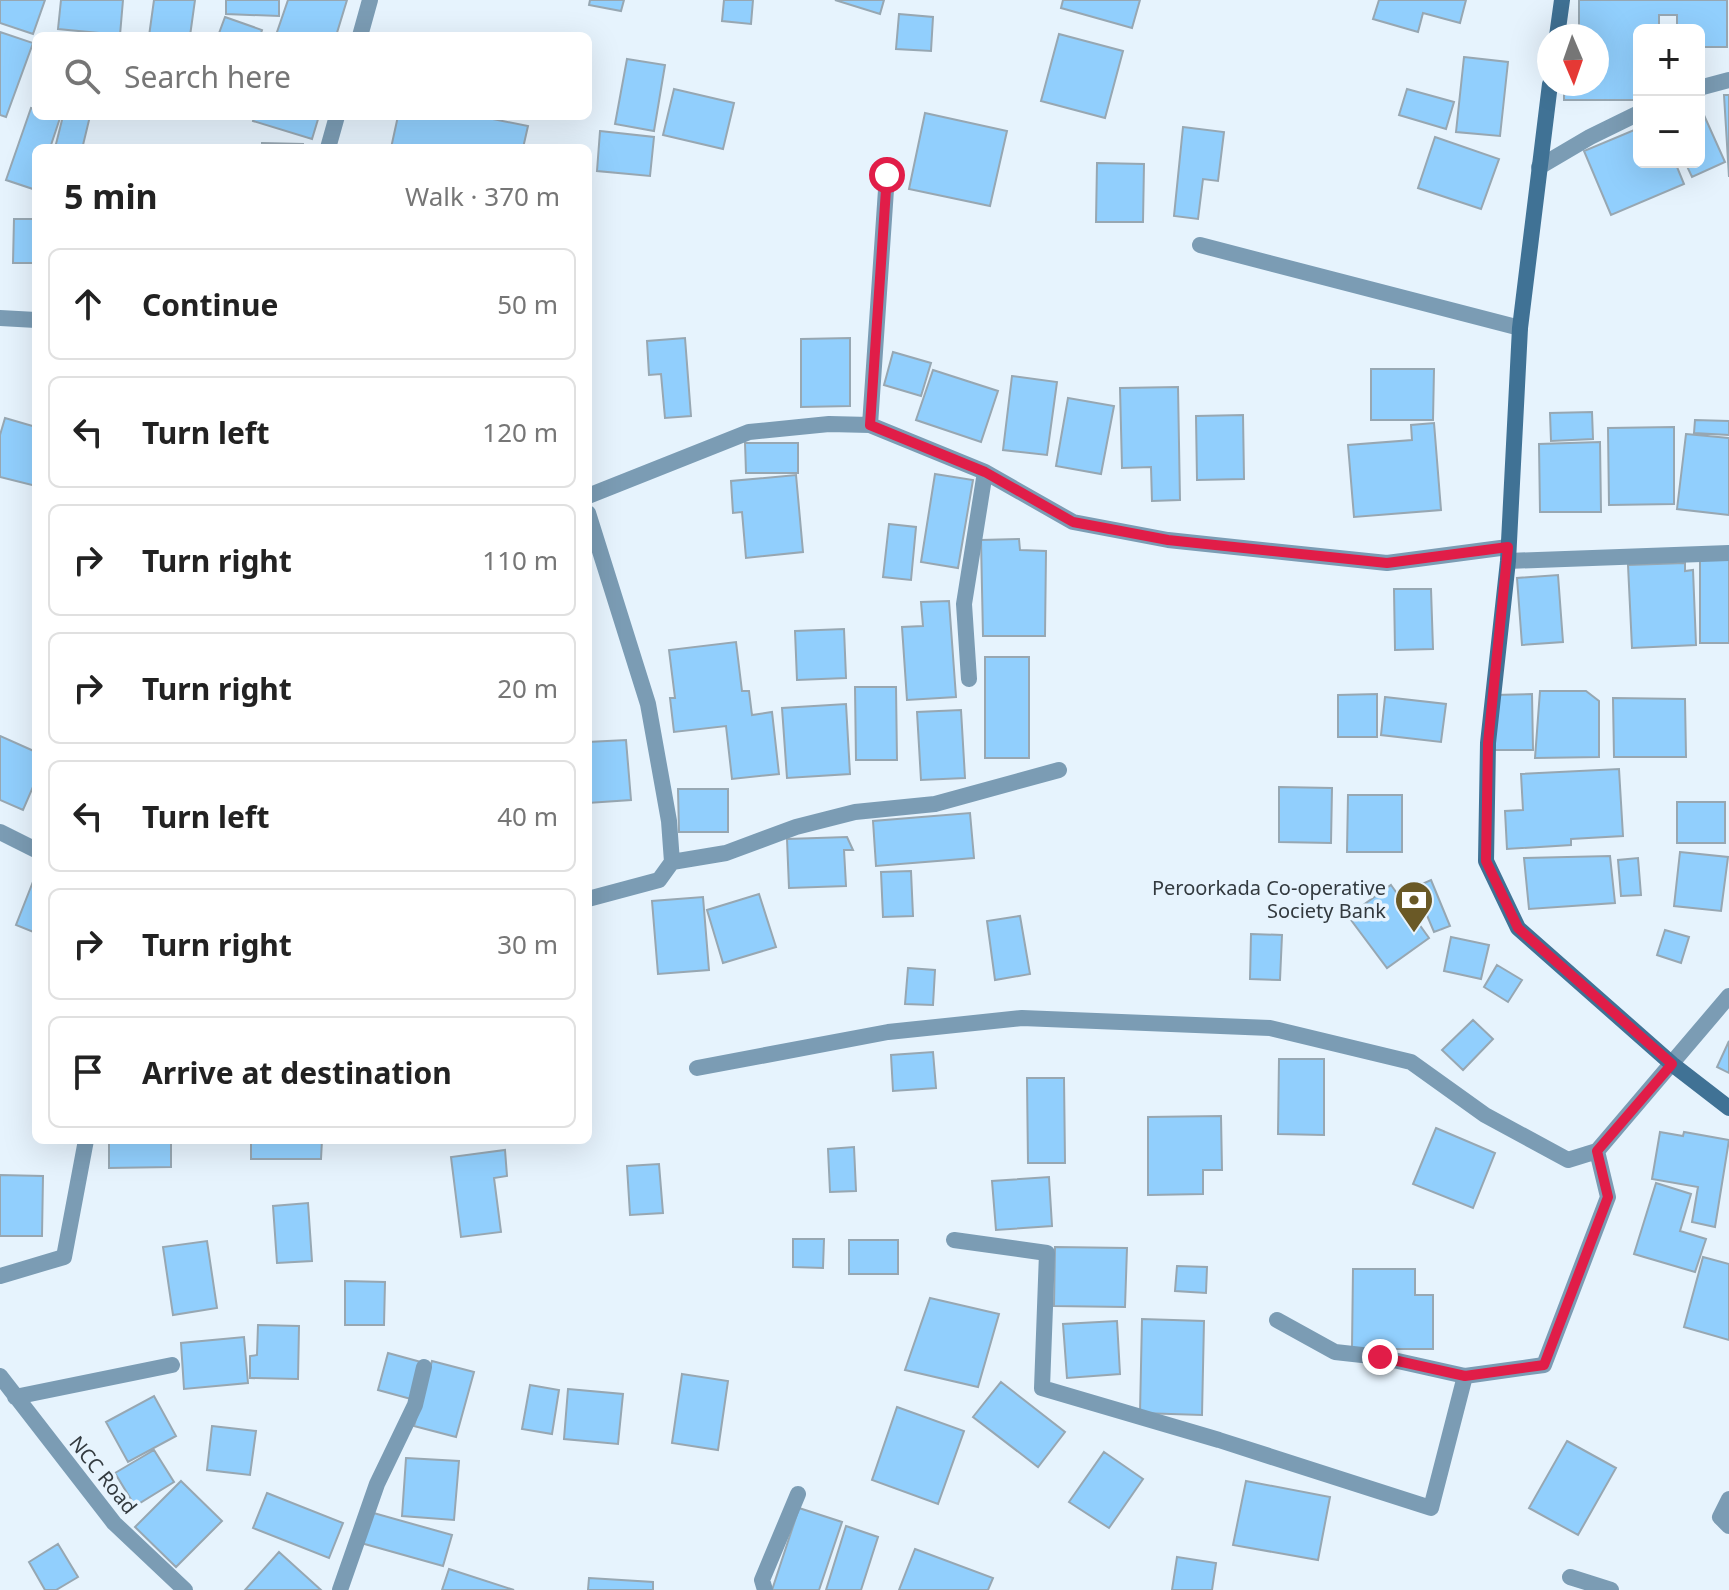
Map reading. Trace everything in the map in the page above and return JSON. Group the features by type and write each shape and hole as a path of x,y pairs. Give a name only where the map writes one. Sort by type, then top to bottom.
{"main road":[{"path":"1559,24 1562,0"},
{"path":"1548,96 1520,328 1508,554 1488,743 1486,861 1518,928 1672,1064 1729,1108"}],"street":[{"path":"361,32 370,0"},
{"path":"1705,86 1729,80"},
{"path":"1539,167 1633,116"},
{"path":"329,144 336,120"},
{"path":"870,425 887,175"},
{"path":"1200,245 1520,328"},
{"path":"0,318 32,320"},
{"path":"592,494 749,432 829,424 870,425 985,472 1073,522 1168,540 1387,563 1508,554 1729,553"},
{"path":"969,679 964,604 985,472"},
{"path":"592,526 648,704 669,821 672,862 659,880 592,898"},
{"path":"672,862 726,853 796,827 855,812 935,804 1059,770"},
{"path":"0,832 32,848"},
{"path":"697,1068 888,1032 1022,1018 1270,1028 1411,1062 1485,1115 1568,1160 1597,1151 1729,996"},
{"path":"0,1276 64,1257 85,1144"},
{"path":"1277,1320 1335,1352 1380,1357 1465,1376 1544,1365 1608,1197 1597,1151"},
{"path":"954,1240 1047,1253 1042,1388 1219,1440 1431,1508 1465,1376"},
{"path":"15,1397 172,1365"},
{"path":"340,1590 377,1484 415,1405 424,1367"},
{"name":"NCC Road","path":"0,1376 114,1523 185,1590"},
{"path":"765,1590 762,1580 798,1494"},
{"path":"1729,1499 1720,1517 1729,1526"},
{"path":"1570,1577 1611,1590"}],"building":[{"path":"0,0 45,0 32,34 0,23"},
{"path":"61,0 123,0 120,32 58,29"},
{"path":"154,0 195,0 191,32 150,32"},
{"path":"226,0 279,0 279,16 226,14"},
{"path":"288,0 347,0 337,32 277,32"},
{"path":"590,0 624,0 621,11 589,5"},
{"path":"724,0 753,0 751,24 722,21"},
{"path":"835,0 884,0 880,14"},
{"path":"1063,0 1140,0 1132,28 1061,8"},
{"path":"1379,0 1466,0 1460,23 1423,13 1418,32 1373,19"},
{"path":"1579,0 1727,0 1727,47 1705,47 1705,24 1677,24 1677,15 1659,15 1659,24 1633,24 1633,100 1564,100 1564,96 1609,96 1609,24 1579,24"},
{"path":"899,14 933,17 931,51 896,49"},
{"path":"225,17 262,30 261,32 219,32"},
{"path":"0,32 32,43 32,46 6,117 0,115"},
{"path":"1059,34 1123,51 1105,118 1041,101"},
{"path":"1464,57 1508,62 1500,136 1456,132"},
{"path":"627,59 665,65 654,131 615,124"},
{"path":"674,89 734,103 723,149 663,135"},
{"path":"1407,89 1454,102 1446,129 1399,115"},
{"path":"1724,95 1729,95 1729,177"},
{"path":"31,108 32,120 59,120 51,144 32,144 32,189 6,180"},
{"path":"925,113 1007,131 990,206 909,189"},
{"path":"1705,117 1725,162 1692,177 1688,168 1705,168"},
{"path":"62,120 89,120 83,144 56,144"},
{"path":"253,120 318,120 312,139"},
{"path":"397,120 498,120 528,126 524,144 392,144"},
{"path":"1183,127 1224,132 1218,181 1203,179 1198,219 1174,216"},
{"path":"600,131 654,137 650,176 597,171"},
{"path":"1633,131 1633,168 1677,168 1684,184 1611,215 1584,151"},
{"path":"1435,137 1499,159 1481,209 1418,188"},
{"path":"1097,163 1144,164 1143,222 1096,222"},
{"path":"14,219 32,219 32,263 13,263"},
{"path":"685,338 691,416 665,418 661,374 649,375 647,341"},
{"path":"850,338 850,406 801,407 801,339"},
{"path":"893,352 931,363 921,396 884,385"},
{"path":"1371,369 1434,369 1433,420 1371,420"},
{"path":"933,370 998,391 981,442 916,420"},
{"path":"1012,376 1057,382 1047,455 1003,450"},
{"path":"1178,387 1180,500 1152,501 1151,467 1122,468 1120,388"},
{"path":"1068,398 1114,406 1101,474 1056,466"},
{"path":"1592,412 1593,439 1551,441 1550,413"},
{"path":"1243,415 1244,479 1197,480 1196,416"},
{"path":"5,418 32,426 32,485 0,477 0,435"},
{"path":"1695,420 1729,421 1729,435 1694,433"},
{"path":"1434,423 1441,510 1354,517 1348,445 1412,440 1411,425"},
{"path":"1674,427 1674,504 1609,505 1608,428"},
{"path":"1686,434 1729,438 1729,515 1677,509"},
{"path":"1600,442 1601,512 1540,512 1539,444"},
{"path":"745,443 798,443 798,473 746,473"},
{"path":"935,474 973,480 958,568 921,562"},
{"path":"796,475 803,552 746,558 742,512 733,513 731,481"},
{"path":"889,524 916,527 911,580 883,577"},
{"path":"1019,539 1020,550 1046,551 1045,636 983,636 981,540"},
{"path":"1729,559 1729,643 1700,643 1700,560"},
{"path":"1685,563 1685,571 1693,570 1696,645 1632,648 1628,565"},
{"path":"1558,575 1563,642 1522,645 1517,578"},
{"path":"1394,589 1431,589 1433,649 1395,650"},
{"path":"949,601 956,697 907,700 902,627 923,626 921,602"},
{"path":"844,629 846,678 797,680 795,631"},
{"path":"736,642 742,691 749,691 752,715 772,712 779,774 732,779 726,726 674,732 670,698 675,698 669,650"},
{"path":"985,657 1029,657 1029,758 985,758"},
{"path":"855,687 896,687 897,760 856,760"},
{"path":"1540,691 1586,691 1599,701 1599,757 1535,758"},
{"path":"1377,694 1377,737 1338,737 1338,695"},
{"path":"1532,694 1533,750 1495,750 1494,695"},
{"path":"1385,697 1446,704 1441,742 1381,735"},
{"path":"1613,698 1685,699 1686,757 1614,757"},
{"path":"846,704 850,774 787,778 782,708"},
{"path":"961,710 965,778 921,780 917,712"},
{"path":"0,736 32,750 32,789 23,810 0,800"},
{"path":"626,740 631,800 592,803 592,742"},
{"path":"1619,769 1623,836 1571,839 1571,845 1507,849 1505,811 1523,810 1521,774"},
{"path":"1279,787 1332,788 1331,843 1279,842"},
{"path":"678,789 728,789 728,832 679,832"},
{"path":"1348,795 1402,795 1402,852 1347,852"},
{"path":"1677,802 1725,802 1725,843 1677,843"},
{"path":"970,813 974,858 876,866 873,821"},
{"path":"847,837 853,850 844,850 846,886 789,888 787,839"},
{"path":"1680,852 1728,857 1721,911 1674,906"},
{"path":"1610,856 1615,903 1529,909 1524,858"},
{"path":"1638,858 1641,895 1621,896 1618,860"},
{"path":"911,871 913,916 883,917 881,872"},
{"path":"1431,880 1450,926 1434,932 1415,887"},
{"path":"32,884 32,931 16,925"},
{"path":"1391,885 1429,938 1387,968 1348,916"},
{"path":"759,894 776,947 723,963 707,910"},
{"path":"703,897 709,970 658,974 652,901"},
{"path":"1020,916 1030,974 995,980 987,921"},
{"path":"1665,930 1689,937 1681,963 1657,955"},
{"path":"1251,934 1282,935 1280,980 1250,979"},
{"path":"1451,937 1489,945 1481,979 1444,971"},
{"path":"1497,965 1522,980 1508,1002 1484,987"},
{"path":"908,968 935,970 933,1005 905,1004"},
{"path":"1473,1020 1493,1039 1463,1070 1442,1050"},
{"path":"1729,1041 1729,1073 1717,1067"},
{"path":"933,1052 936,1088 893,1091 891,1055"},
{"path":"1279,1059 1324,1059 1324,1135 1278,1134"},
{"path":"1027,1078 1064,1078 1065,1163 1028,1163"},
{"path":"1221,1116 1222,1170 1203,1170 1203,1194 1148,1195 1148,1117"},
{"path":"1436,1128 1495,1153 1473,1208 1413,1184"},
{"path":"1660,1132 1683,1136 1684,1132 1729,1140 1715,1227 1692,1222 1698,1187 1652,1179"},
{"path":"109,1144 171,1144 171,1167 109,1168"},
{"path":"251,1144 322,1144 321,1159 251,1159"},
{"path":"854,1147 856,1191 830,1192 828,1149"},
{"path":"505,1150 507,1176 494,1178 501,1232 461,1237 451,1157"},
{"path":"659,1164 663,1213 630,1215 627,1166"},
{"path":"0,1175 43,1176 42,1236 0,1236"},
{"path":"1049,1177 1052,1226 996,1230 992,1181"},
{"path":"1656,1183 1691,1194 1680,1231 1706,1239 1695,1272 1634,1254"},
{"path":"308,1203 312,1261 277,1263 273,1206"},
{"path":"793,1239 824,1239 823,1268 793,1267"},
{"path":"849,1240 898,1240 898,1274 849,1274"},
{"path":"207,1241 217,1308 173,1315 163,1247"},
{"path":"1055,1247 1127,1248 1125,1307 1054,1306"},
{"path":"1703,1257 1729,1264 1729,1340 1684,1327"},
{"path":"1177,1266 1207,1267 1206,1293 1175,1291"},
{"path":"1353,1269 1415,1269 1415,1295 1433,1295 1433,1349 1352,1349"},
{"path":"345,1281 385,1282 384,1325 345,1325"},
{"path":"930,1298 999,1314 978,1387 905,1370"},
{"path":"1142,1319 1204,1321 1202,1415 1140,1413"},
{"path":"1117,1321 1120,1374 1067,1378 1063,1324"},
{"path":"258,1325 299,1326 298,1379 250,1378 250,1356 257,1355"},
{"path":"244,1337 248,1383 184,1389 181,1343"},
{"path":"388,1353 421,1362 411,1399 378,1390"},
{"path":"432,1361 474,1372 456,1437 414,1426"},
{"path":"682,1374 728,1381 718,1450 672,1443"},
{"path":"1001,1382 1065,1432 1038,1467 973,1417"},
{"path":"530,1385 559,1390 552,1434 522,1429"},
{"path":"568,1389 623,1394 618,1444 564,1439"},
{"path":"154,1396 176,1436 128,1462 106,1422"},
{"path":"897,1407 964,1431 938,1504 872,1480"},
{"path":"212,1426 256,1431 250,1475 207,1470"},
{"path":"1567,1441 1616,1468 1578,1535 1529,1508"},
{"path":"154,1450 174,1482 135,1506 115,1473"},
{"path":"1104,1452 1143,1479 1109,1528 1069,1502"},
{"path":"406,1458 459,1461 454,1520 402,1516"},
{"path":"181,1481 222,1521 176,1567 135,1527"},
{"path":"1246,1481 1330,1497 1318,1560 1233,1545"},
{"path":"267,1493 343,1523 329,1558 253,1528"},
{"path":"799,1508 842,1522 819,1590 772,1590"},
{"path":"370,1512 452,1535 443,1566 361,1543"},
{"path":"846,1526 878,1537 861,1590 826,1590"},
{"path":"58,1544 78,1577 56,1590 45,1590 29,1562"},
{"path":"915,1549 993,1578 988,1590 899,1590"},
{"path":"279,1552 321,1590 245,1590"},
{"path":"1177,1557 1216,1563 1212,1590 1172,1590"},
{"path":"449,1569 514,1590 442,1590"},
{"path":"589,1578 653,1582 653,1590 588,1590"}],"place":[{"name":"Peroorkada Co-operative Society Bank","path":"1414,934"}],"route":[{"path":"887,175 870,425 985,472 1073,522 1168,540 1387,563 1508,547 1488,743 1486,861 1518,928 1672,1064 1597,1151 1608,1197 1544,1365 1465,1376 1380,1357"}]}
